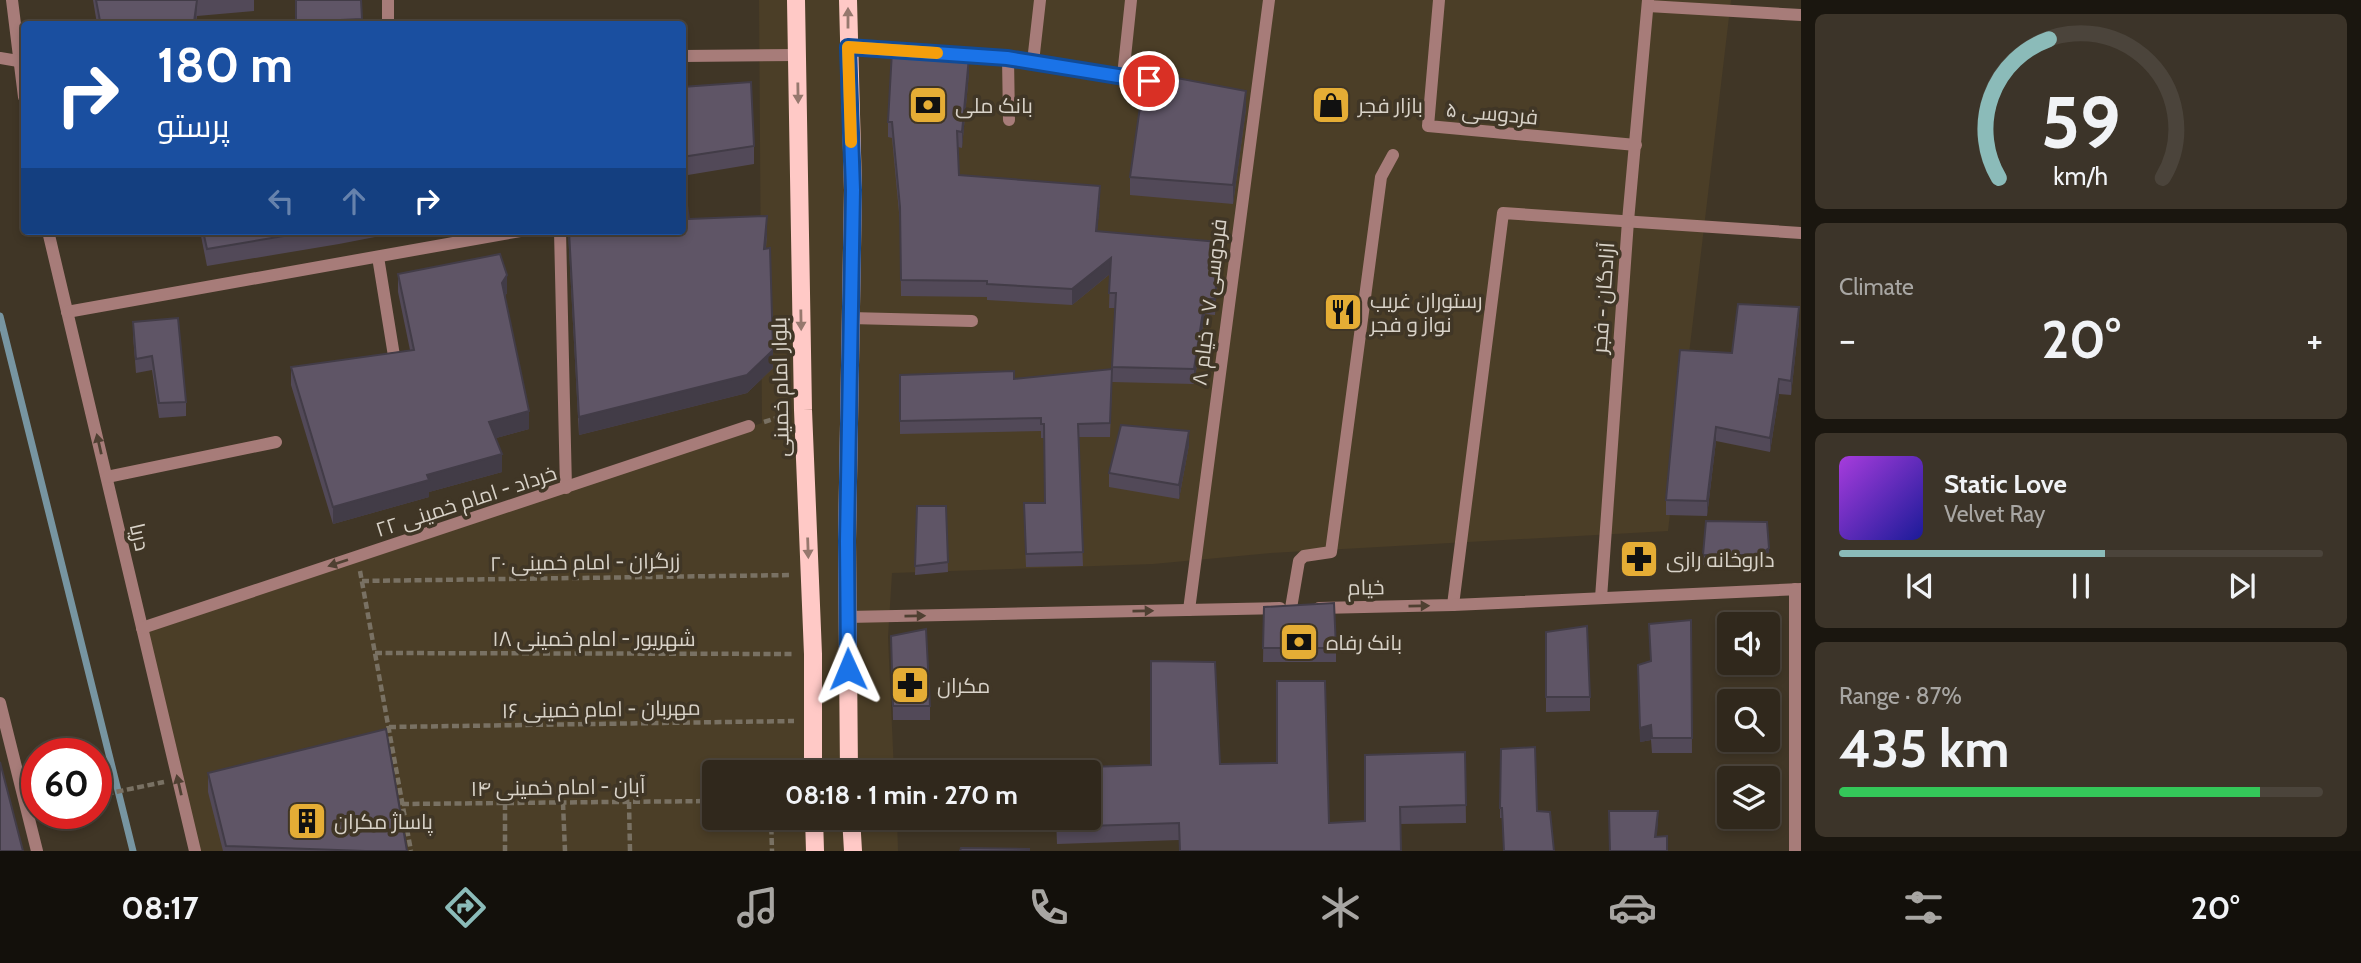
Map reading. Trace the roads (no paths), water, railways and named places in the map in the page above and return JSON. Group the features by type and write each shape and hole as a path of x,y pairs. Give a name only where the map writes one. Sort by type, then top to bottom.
{"main road":[{"name":"بلوار امام خمینی","path":"796,0 803,410 813,654 813,760"},
{"path":"848,0 853,190 847,617 849,760"},
{"path":"814,830 815,851"},
{"path":"852,830 853,851"}],"street":[{"path":"12,0 21,56"},
{"path":"388,0 388,21"},
{"path":"1033,62 1040,0"},
{"path":"1123,76 1131,0"},
{"name":"فردوسی ۷ - خیام ۸","path":"1189,610 1248,98 1269,0"},
{"name":"فردوسی ۵","path":"1439,0 1428,126 1636,145"},
{"path":"1648,3 1801,15"},
{"name":"آزادگان - فجر","path":"1601,598 1628,221 1648,3"},
{"path":"848,47 1007,58 1176,85"},
{"path":"686,56 797,55"},
{"path":"0,58 21,62"},
{"path":"1007,58 1009,120"},
{"path":"1291,608 1299,561 1304,556 1331,552 1373,227 1381,177 1393,155"},
{"path":"1453,605 1503,214 1801,233"},
{"name":"دریا","path":"49,235 195,851"},
{"path":"68,312 498,235"},
{"path":"560,235 566,488"},
{"path":"378,257 395,362"},
{"path":"850,318 972,321"},
{"name":"خرداد - امام خمینی ۲۲","path":"142,628 750,426"},
{"path":"107,477 276,442"},
{"path":"1795,851 1798,589"},
{"name":"خیام","path":"847,617 1453,605 1798,589"},
{"path":"0,703 37,851"}],"waterway":[{"path":"0,316 133,851"}],"place":[{"name":"بانک ملی","path":"928,105"},
{"name":"بازار فجر","path":"1331,105"},
{"name":"رستوران غریب نواز و فجر","path":"1343,312"},
{"name":"داروخانه رازی","path":"1639,559"},
{"name":"بانک رفاه","path":"1299,642"},
{"name":"مکران","path":"910,685"},
{"name":"پاساژ مکران","path":"307,821"}]}
